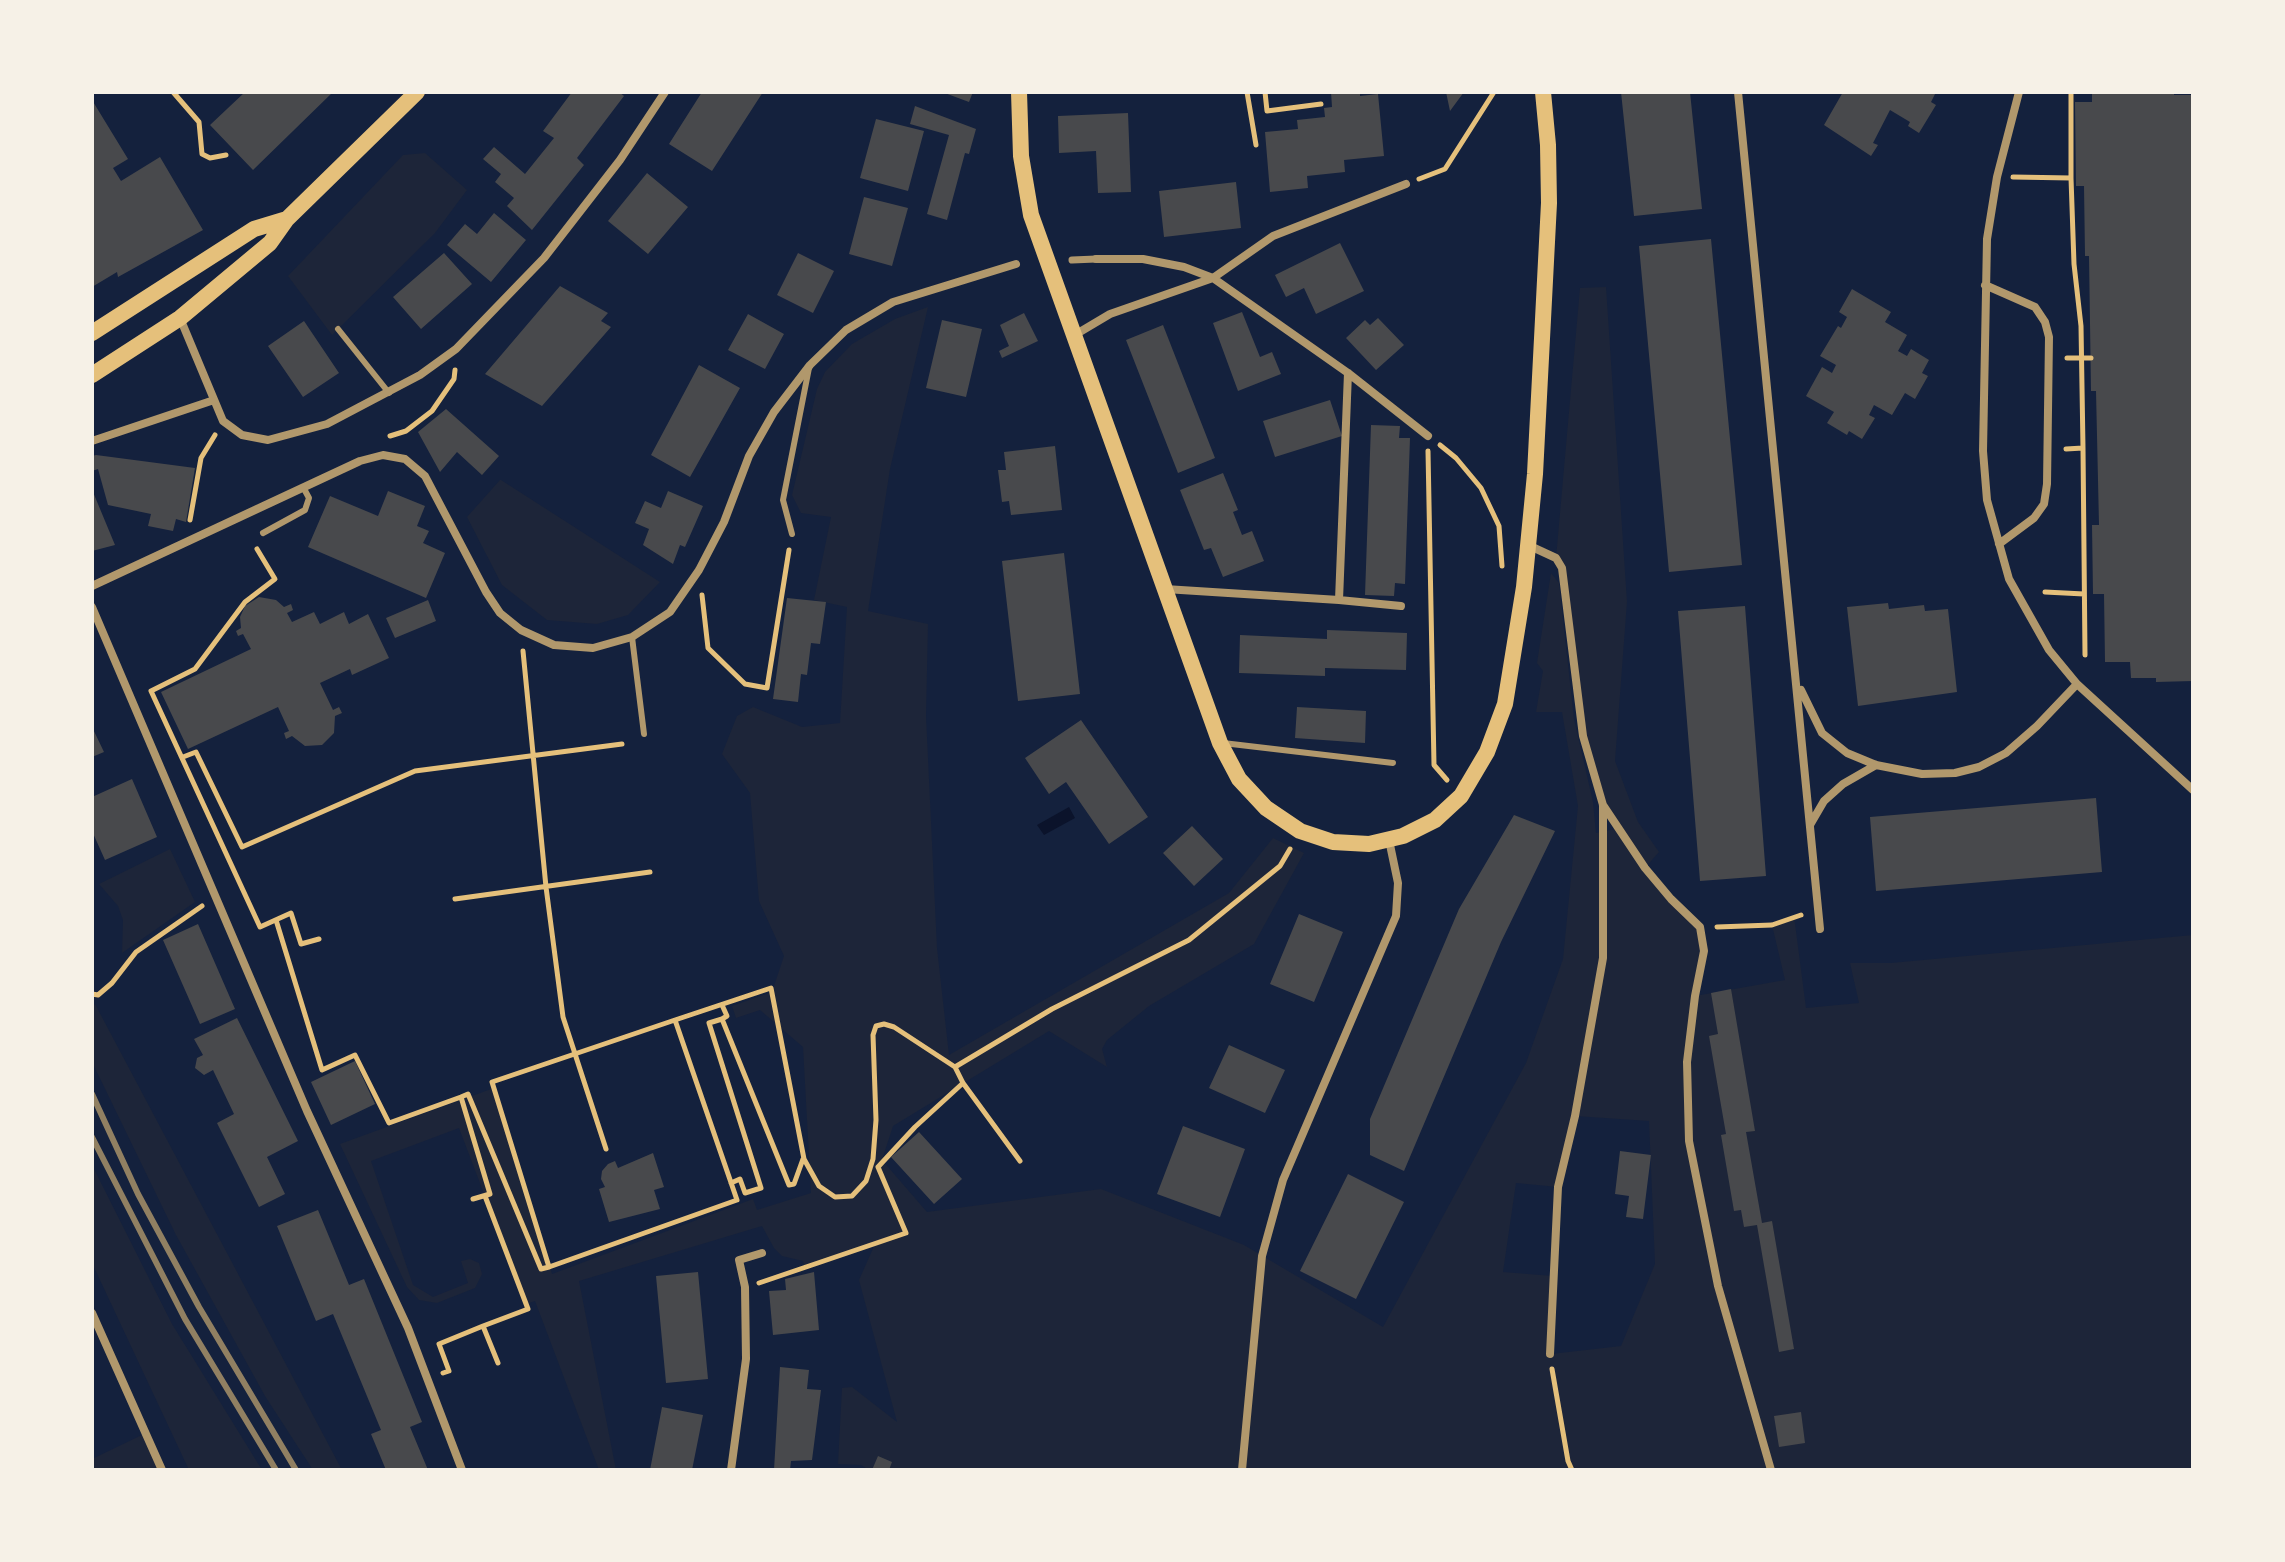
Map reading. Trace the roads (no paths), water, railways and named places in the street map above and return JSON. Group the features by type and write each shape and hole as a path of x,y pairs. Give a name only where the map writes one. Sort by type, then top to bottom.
{"main road":[{"path":"92,375 180,318 270,243 287,219 417,92"},
{"path":"1019,92 1021,156 1031,215 1220,743 1239,779 1266,808 1300,831 1333,842 1369,844 1403,836 1435,820 1461,796 1487,752 1505,704 1530,546 1547,255 1548,145 1543,92"},
{"path":"92,333 254,229 287,219"}],"street":[{"path":"180,318 223,421 242,435 268,440 327,424 420,375 456,349 544,258 620,160 665,92"},
{"path":"1738,92 1820,929"},
{"path":"2019,92 1997,177 1987,239 1983,451 1987,500 2009,579 2049,650 2077,684 2193,790"},
{"path":"1072,336 1110,314 1213,278 1273,236 1406,184"},
{"path":"1072,260 1143,259 1184,267 1213,278 1348,373 1428,436"},
{"path":"92,586 360,461 383,455 405,459 425,476 486,592 500,613 521,630 554,645 593,648 632,637 670,612 699,570 724,522 749,456 774,412 810,365 846,330 893,302 1016,264"},
{"path":"1985,285 2035,307 2045,322 2049,337 2047,484 2044,504 2034,518 1999,544"},
{"path":"1339,600 1348,373"},
{"path":"92,441 214,400"},
{"path":"1530,546 1556,558 1562,568 1583,736 1603,805 1603,958 1580,1088 1558,1187 1550,1354"},
{"path":"1164,589 1401,606"},
{"path":"92,607 307,1111 408,1328 462,1470"},
{"path":"1794,662 1803,699 1822,733 1847,753 1876,765 1922,774 1955,773 1979,767 2006,753 2077,684"},
{"path":"1810,826 1824,801 1843,784 1876,765"},
{"path":"1603,805 1645,868 1700,927 1704,951 1687,1062 1689,1141 1718,1286 1771,1470"},
{"path":"1242,1470 1262,1256 1283,1180 1396,916 1398,883 1389,840"},
{"path":"731,1470 746,1359 745,1287 739,1260 762,1253"},
{"path":"92,1313 162,1470"}],"lane":[{"path":"338,329 389,393"},
{"path":"792,534 783,500 810,365"},
{"path":"263,533 305,510 309,498 303,487"},
{"path":"632,637 644,734"},
{"path":"1220,743 1393,763"}],"railway":[{"path":"92,1094 138,1194 199,1307 296,1470"},
{"path":"92,1137 185,1319 276,1470"}]}
